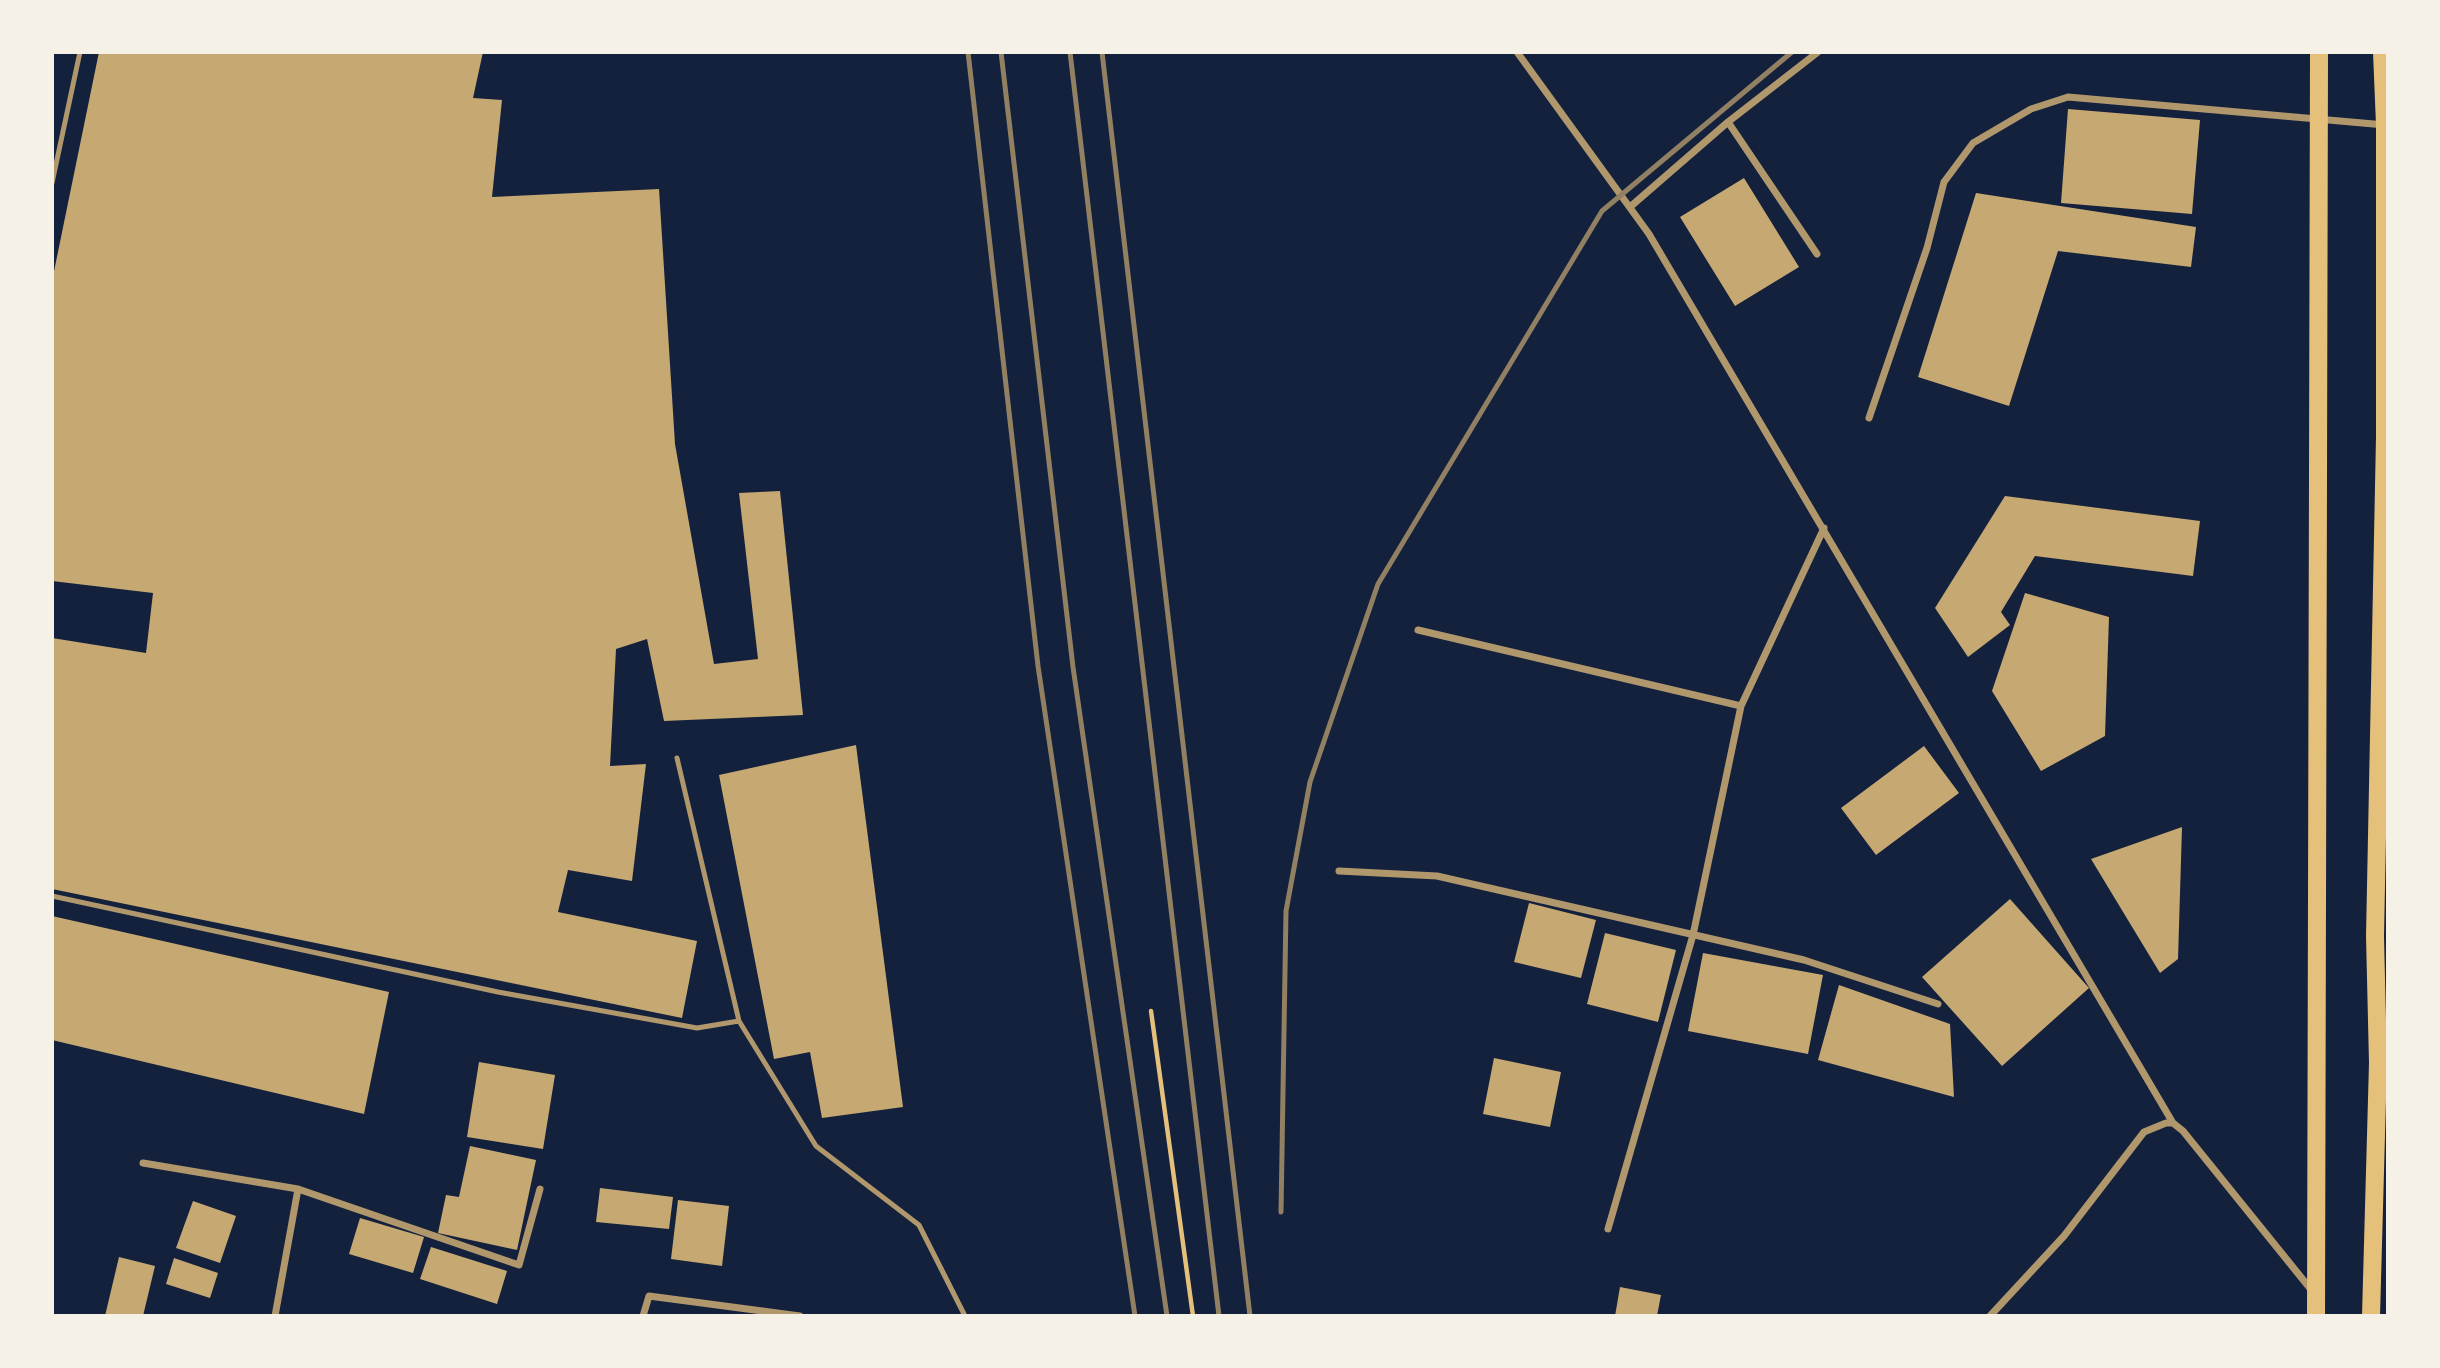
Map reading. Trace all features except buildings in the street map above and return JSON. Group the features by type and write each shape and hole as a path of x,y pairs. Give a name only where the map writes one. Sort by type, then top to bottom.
{"main road":[{"path":"2316,1315 2319,52"},
{"path":"2371,1315 2383,1058 2375,936 2386,437 2385,125 2382,52"}],"street":[{"path":"1517,52 1649,234 2173,1123 2183,1131 2316,1296"},
{"path":"1630,207 1728,122 1818,52"},
{"path":"1869,418 1927,248 1944,182 1973,144 2031,109 2068,97 2385,125"},
{"path":"1728,122 1816,254"},
{"path":"1608,1229 1693,935 1741,706 1824,528"},
{"path":"1418,630 1741,706"},
{"path":"1339,871 1437,876 1804,960 1938,1004"},
{"path":"1990,1315 2064,1236 2144,1132 2173,1123"},
{"path":"143,1163 298,1189 519,1265 540,1189"},
{"path":"275,1315 298,1189"},
{"path":"643,1315 649,1296 800,1315"}],"lane":[{"path":"52,184 80,52"},
{"path":"677,758 739,1021 816,1146 919,1225 965,1315"},
{"path":"52,896 512,995 696,1028 739,1021"}],"path":[{"path":"1151,1011 1193,1315"}],"railway":[{"path":"968,52 1038,666 1135,1316"},
{"path":"1001,52 1073,667 1167,1316"},
{"path":"1070,52 1219,1316"},
{"path":"1102,52 1250,1316"},
{"path":"1281,1212 1286,911 1310,782 1378,584 1602,211 1792,52"}]}
